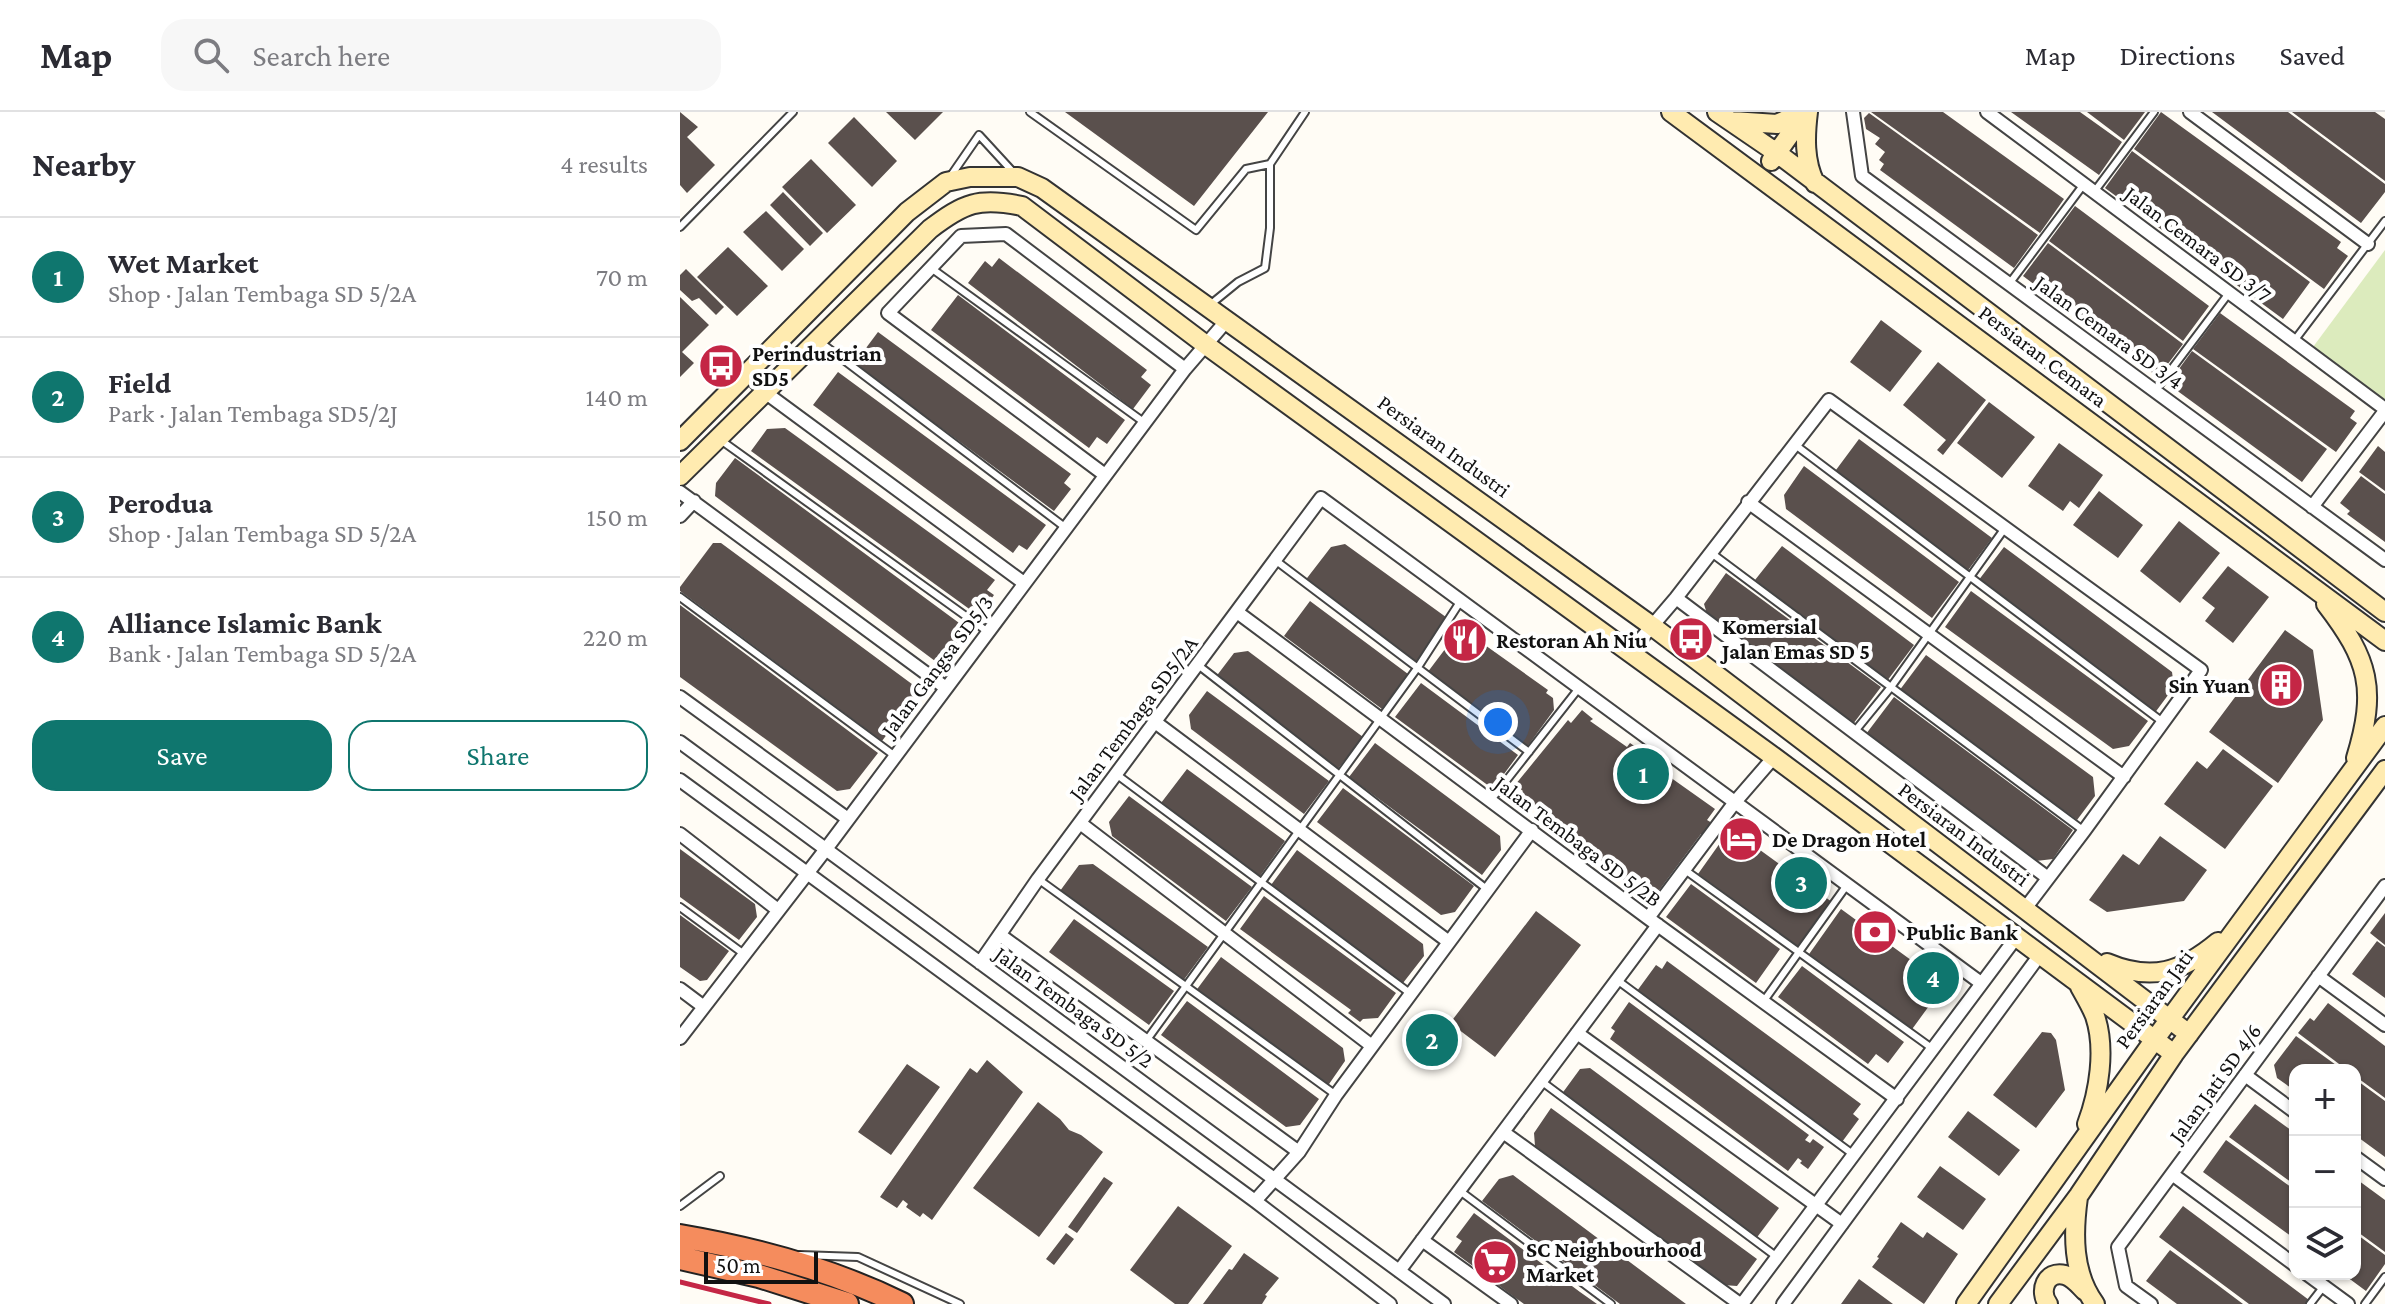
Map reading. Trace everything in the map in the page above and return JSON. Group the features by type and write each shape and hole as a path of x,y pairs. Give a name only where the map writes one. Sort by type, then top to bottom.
{"highway":[{"path":"680,1236 760,1253 872,1289 902,1304"},
{"path":"680,1258 759,1276 847,1304"}],"main road":[{"name":"Persiaran Cemara","path":"1671,112 2385,641"},
{"path":"1760,176 1806,112"},
{"path":"1723,116 1777,124 1806,112"},
{"path":"1806,112 1808,169 1816,184"},
{"name":"Persiaran Cemara","path":"1723,116 1777,153 2385,612"},
{"name":"Persiaran Industri","path":"946,182 970,177 1018,177 1042,188 1652,626 2189,1034"},
{"path":"680,441 907,212 946,182"},
{"path":"680,476 930,229 956,209 977,202 995,200 1022,206 1206,345 1774,757 2015,939 2174,1054"},
{"path":"2313,587 2354,641 2363,663 2368,697 2366,718 2353,768"},
{"name":"Persiaran Jati","path":"1966,1304 2155,1039 2385,726"},
{"path":"1998,1304 2079,1195 2174,1054 2382,777"},
{"path":"2082,953 2124,971 2161,973 2184,967 2237,926"},
{"path":"2077,1149 2093,1106 2100,1058 2095,1018 2079,985"},
{"path":"2079,1195 2075,1247 2090,1298"},
{"path":"2048,1304 2043,1295 2043,1285 2049,1277 2057,1274 2072,1278 2090,1298"}],"street":[{"name":"Jalan Cemara SD 3/4","path":"1853,112 1862,176 2385,560"},
{"name":"Jalan Cemara SD 3/7","path":"1987,112 2385,410"},
{"path":"2190,112 2368,244"},
{"path":"1105,475 888,313 961,236 1006,234 1185,369"},
{"name":"Jalan Gangsa SD5/3","path":"680,1038 826,849 1185,369 1228,319"},
{"path":"746,373 766,393 1024,583"},
{"path":"1629,653 1676,598 1829,400 2201,670 2024,910"},
{"path":"2312,507 2385,410"},
{"path":"680,492 946,688"},
{"name":"Jalan Tembaga SD5/2A","path":"980,963 1038,879 1321,498 1460,600"},
{"path":"680,516 694,501"},
{"path":"1748,502 2124,777"},
{"path":"1676,598 2048,878"},
{"path":"1460,600 1981,983"},
{"name":"Jalan Tembaga SD 5/2B","path":"1237,612 1653,922 1897,1099"},
{"path":"680,697 848,819"},
{"path":"1155,722 1449,942"},
{"name":"Jalan Tembaga SD 5/2","path":"680,742 1444,1304"},
{"path":"1399,1271 1617,980 1685,870 1735,802 1774,757"},
{"path":"680,780 1255,1201 1390,1304"},
{"path":"1080,823 1372,1046"},
{"path":"1255,1201 1299,1152 1336,1095 1532,830"},
{"path":"680,834 778,910"},
{"name":"Jalan Jati SD 4/6","path":"2151,1304 2126,1286 2118,1247 2385,886"},
{"path":"1000,935 1299,1152"},
{"path":"1503,1132 1741,1304 2015,939"},
{"path":"1783,1304 2039,956"},
{"path":"2318,976 2385,1025"},
{"path":"680,989 704,1007"},
{"path":"1577,1033 1842,1224"},
{"path":"2245,1075 2289,1108"},
{"path":"2361,1161 2385,1179"},
{"path":"2172,1174 2289,1261"},
{"path":"1422,1240 1511,1304"},
{"path":"2316,1280 2348,1304"}],"lane":[{"path":"680,227 793,112"},
{"path":"1030,112 1196,230 1246,169 1270,164"},
{"path":"1209,306 1238,282 1265,268 1270,228 1270,164 1305,112"},
{"path":"2009,284 2154,112"},
{"path":"946,182 979,135 1018,177"},
{"path":"2294,341 2385,221"},
{"path":"931,268 1145,423"},
{"path":"2155,391 2229,293"},
{"path":"818,341 1066,528"},
{"path":"719,439 988,632"},
{"path":"1794,444 2164,723"},
{"path":"1854,732 1891,687 2005,528"},
{"path":"1710,552 2084,831"},
{"path":"1275,560 1529,752"},
{"path":"680,597 895,756"},
{"path":"1146,1041 1418,667 1460,600"},
{"path":"1198,665 1488,890"},
{"path":"1491,800 1579,688"},
{"path":"1116,774 1411,994"},
{"path":"1685,870 1933,1049"},
{"path":"1038,879 1336,1095"},
{"path":"1763,1002 1847,885"},
{"path":"680,907 744,954"},
{"path":"1617,980 1854,1155"},
{"path":"1541,1081 1777,1257"},
{"path":"680,1206 720,1176"},
{"path":"1460,1191 1611,1304"},
{"path":"760,1253 858,1257 960,1304"},
{"path":"2365,1304 2385,1277"},
{"path":"2310,1304 2324,1286"}],"green space":[{"path":"2385,250 2385,400 2313,347"}],"building":[{"path":"680,112 698,127 687,137 715,165 687,193 680,185"},
{"path":"886,112 943,112 915,140"},
{"path":"1065,112 1268,112 1194,206"},
{"path":"1871,112 1943,112 2064,199 2040,233"},
{"path":"2011,112 2080,112 2122,142 2099,175"},
{"path":"2087,112 2145,112 2124,140"},
{"path":"2161,112 2341,242 2337,248 2348,256 2324,289 2134,149"},
{"path":"2212,112 2288,112 2385,184 2385,192 2361,223"},
{"path":"2292,112 2375,112 2385,119 2385,181"},
{"path":"1869,113 2038,235 2014,268 1880,170 1884,164 1879,160 1885,152 1875,144 1880,138 1866,129 1864,118"},
{"path":"854,117 897,161 872,187 828,143"},
{"path":"2132,151 2310,282 2283,319 2105,188"},
{"path":"811,159 856,205 827,233 782,187"},
{"path":"783,192 823,233 810,246 770,205"},
{"path":"2075,206 2209,306 2183,341 2049,241"},
{"path":"766,211 804,249 782,271 743,232"},
{"path":"2048,243 2183,344 2158,377 2023,276"},
{"path":"728,247 768,286 737,316 697,277"},
{"path":"999,258 1147,370 1141,377 1151,385 1133,409 968,283 985,261 992,267"},
{"path":"686,269 724,307 716,315 699,298 692,301 680,290 680,275"},
{"path":"958,295 1125,420 1107,444 1097,437 1089,448 931,330"},
{"path":"680,297 709,325 682,352 694,363 680,377"},
{"path":"2220,313 2355,411 2350,418 2357,423 2336,452 2193,349"},
{"path":"1881,320 1922,351 1890,392 1850,362"},
{"path":"878,332 1071,474 1064,483 1071,489 1054,511 854,364"},
{"path":"2192,351 2327,449 2302,482 2168,384"},
{"path":"1938,362 1986,400 1943,455 1937,450 1946,440 1903,405"},
{"path":"838,372 1046,525 1027,550 1019,545 1013,553 813,405"},
{"path":"1989,402 2035,437 2002,478 1957,443"},
{"path":"785,428 995,580 987,590 994,595 979,616 751,451 767,429"},
{"path":"1859,439 1992,538 1966,573 1833,474"},
{"path":"2059,443 2103,475 2079,508 2070,501 2063,511 2028,486"},
{"path":"2378,446 2385,452 2385,491 2359,472"},
{"path":"735,458 970,631 950,658 935,661 715,496 716,483"},
{"path":"1804,466 1959,582 1932,618 1786,509 1784,495"},
{"path":"2361,476 2385,494 2385,542 2347,514 2350,511 2340,503"},
{"path":"2099,491 2143,525 2118,558 2073,525"},
{"path":"2179,521 2220,553 2180,603 2140,571"},
{"path":"713,543 721,543 920,690 882,741 680,591"},
{"path":"1345,544 1450,620 1416,665 1304,582 1331,547"},
{"path":"1782,546 1914,645 1887,681 1755,580"},
{"path":"2004,547 2172,672 2174,687 2154,714 1978,581"},
{"path":"2228,566 2269,597 2233,643 2205,621 2215,608 2202,598"},
{"path":"1726,573 1881,687 1853,724 1707,614 1704,604"},
{"path":"1971,591 2148,721 2129,746 2113,749 1945,627"},
{"path":"1310,601 1408,674 1382,709 1284,636"},
{"path":"680,605 878,753 850,789 837,791 680,677"},
{"path":"1461,628 1548,690 1546,693 1553,698 1554,710 1527,747 1427,673"},
{"name":"Sin Yuan","path":"2285,630 2313,650 2323,720 2278,783 2209,732"},
{"path":"1248,651 1363,737 1337,770 1215,678 1234,653"},
{"path":"1926,655 2093,777 2095,796 2077,820 1899,691"},
{"path":"1421,683 1518,755 1493,789 1395,717"},
{"path":"1207,691 1329,781 1304,814 1191,729 1189,715"},
{"path":"1894,697 2073,830 2053,859 2036,861 1866,734"},
{"path":"1582,710 1593,719 1590,721 1627,747 1630,743 1670,771 1667,775 1715,809 1707,820 1712,823 1703,836 1701,834 1657,893 1653,891 1647,899 1525,802 1522,806 1515,800 1523,791 1515,785 1568,720 1571,723"},
{"path":"1375,743 1500,836 1501,850 1482,875 1349,777"},
{"path":"2223,749 2273,786 2225,849 2164,804 2197,761 2207,769"},
{"path":"1187,769 1285,841 1260,876 1161,803"},
{"path":"1343,788 1474,886 1455,912 1441,915 1317,822"},
{"path":"1129,796 1252,887 1226,921 1112,836 1109,822"},
{"path":"1738,834 1832,902 1799,948 1698,874 1725,836"},
{"path":"2160,836 2207,870 2184,901 2107,912 2089,900 2123,854 2139,865"},
{"path":"680,849 755,904 757,917 739,940 680,897"},
{"path":"1297,850 1423,944 1424,956 1403,983 1271,885"},
{"path":"1093,864 1208,947 1183,981 1060,891 1079,865"},
{"path":"1691,884 1780,949 1756,983 1666,917"},
{"path":"1264,896 1396,993 1378,1018 1360,1022 1348,1013 1351,1010 1240,929"},
{"path":"1841,909 1937,979 1937,995 1910,1032 1807,957"},
{"path":"1536,911 1581,945 1495,1057 1450,1023"},
{"path":"2385,913 2385,945 2370,933"},
{"path":"680,915 729,951 707,980 700,981 680,967"},
{"path":"1074,919 1174,991 1149,1025 1049,952"},
{"path":"2377,941 2385,947 2385,998 2352,974"},
{"path":"1221,957 1343,1048 1345,1061 1327,1087 1195,992"},
{"path":"1667,961 1861,1104 1853,1114 1859,1119 1842,1142 1637,991 1656,965 1662,969"},
{"path":"1802,966 1904,1042 1888,1063 1876,1054 1868,1064 1778,997"},
{"path":"1187,1001 1319,1099 1300,1125 1286,1127 1161,1035"},
{"path":"1629,1002 1809,1135 1805,1140 1810,1143 1813,1139 1824,1147 1808,1169 1798,1158 1788,1171 1610,1039 1615,1031 1611,1028"},
{"path":"2328,1003 2385,1046 2385,1098 2361,1080 2361,1064 2339,1064 2298,1033 2310,1018 2314,1021"},
{"path":"2042,1032 2051,1033 2056,1040 2065,1090 2036,1128 1993,1095"},
{"path":"2296,1036 2335,1064 2289,1064 2289,1087 2277,1078 2274,1065"},
{"path":"987,1060 1023,1092 932,1220 923,1213 920,1217 906,1207 908,1204 903,1200 897,1208 880,1197 970,1068 977,1073"},
{"path":"907,1064 940,1087 891,1155 858,1132"},
{"path":"1590,1068 1779,1208 1755,1240 1561,1095 1580,1069"},
{"path":"2361,1083 2385,1101 2385,1157 2361,1139"},
{"path":"1038,1102 1069,1130 1103,1152 1039,1237 973,1188"},
{"path":"2255,1104 2289,1129 2289,1181 2229,1137"},
{"path":"1551,1108 1757,1259 1737,1286 1723,1285 1535,1146 1534,1133"},
{"path":"1968,1111 2020,1150 1999,1176 1948,1137"},
{"path":"2226,1140 2289,1186 2289,1235 2203,1172"},
{"path":"1940,1166 1986,1199 1963,1230 1917,1197"},
{"path":"1513,1175 1686,1304 1620,1304 1482,1201 1499,1179"},
{"path":"1104,1177 1113,1183 1077,1233 1068,1227"},
{"path":"2361,1182 2385,1200 2385,1252 2361,1234"},
{"path":"1178,1206 1232,1246 1188,1304 1175,1304 1130,1270"},
{"path":"2183,1206 2309,1300 2306,1304 2249,1304 2159,1237"},
{"path":"1474,1213 1597,1304 1524,1304 1509,1293 1454,1252 1462,1241 1456,1237"},
{"path":"1901,1222 1923,1238 1927,1232 1958,1254 1924,1304 1872,1267"},
{"path":"1066,1233 1074,1239 1054,1265 1046,1259"},
{"path":"2361,1237 2385,1255 2385,1264 2366,1291 2351,1280 2361,1280"},
{"path":"2170,1250 2243,1304 2177,1304 2146,1281"},
{"path":"1244,1253 1279,1278 1265,1295 1262,1304 1203,1304 1229,1269 1232,1270"},
{"path":"1859,1279 1893,1304 1841,1304"}],"railway":[{"path":"680,1282 769,1304"}],"place":[{"name":"Perindustrian SD5","path":"721,366"},
{"name":"Komersial Jalan Emas SD 5","path":"1691,639"},
{"name":"Restoran Ah Niu","path":"1465,640"},
{"name":"Sin Yuan","path":"2281,685"},
{"name":"Wet Market","path":"1643,774"},
{"name":"De Dragon Hotel","path":"1741,839"},
{"name":"Perodua","path":"1801,883"},
{"name":"Public Bank","path":"1875,932"},
{"name":"Alliance Islamic Bank","path":"1933,978"},
{"name":"Field","path":"1432,1040"},
{"name":"SC Neighbourhood Market","path":"1495,1262"}]}
